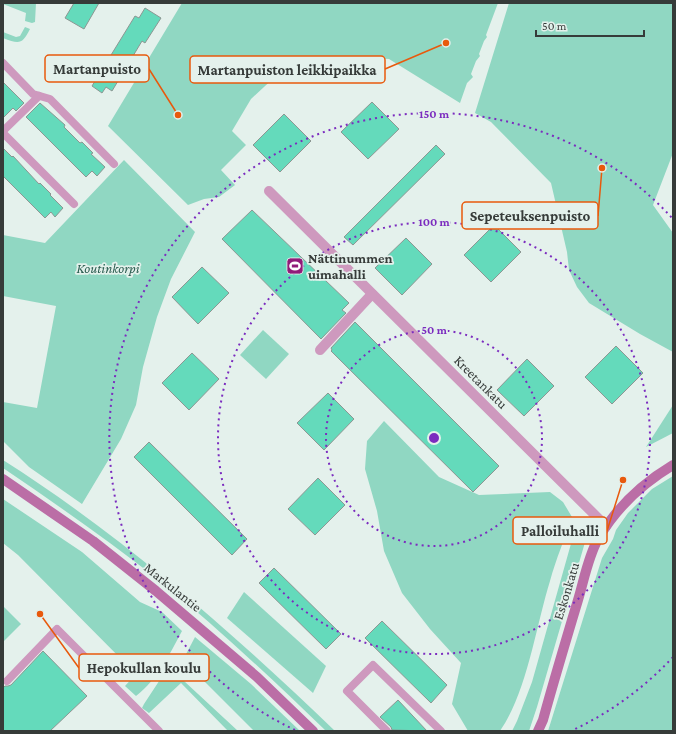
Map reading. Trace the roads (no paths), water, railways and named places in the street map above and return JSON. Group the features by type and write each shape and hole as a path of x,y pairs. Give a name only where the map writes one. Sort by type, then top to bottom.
{"main road":[{"name":"Eskonkatu","path":"538,731 543,720 597,541 606,526 637,491 673,465"},
{"name":"Markulantie","path":"3,478 93,541 156,591 257,677 313,731"}],"street":[{"name":"Kreetankatu","path":"269,191 606,526"},
{"path":"320,350 372,294"}],"lane":[{"path":"3,63 33,94 50,99 114,164"},
{"path":"39,96 3,132 74,204"},
{"path":"7,681 57,630 159,731"},
{"path":"387,731 348,691 374,665 441,731"}],"place":[{"name":"Martanpuiston leikkipaikka","path":"446,43"},
{"name":"Martanpuisto","path":"178,115"},
{"name":"Sepeteuksenpuisto","path":"602,168"},
{"name":"Nättinummen uimahalli","path":"295,266"},
{"name":"Palloiluhalli","path":"623,480"},
{"name":"Hepokullan koulu","path":"40,614"}],"park label":[{"name":"Koutinkorpi","path":"108,268"}]}
